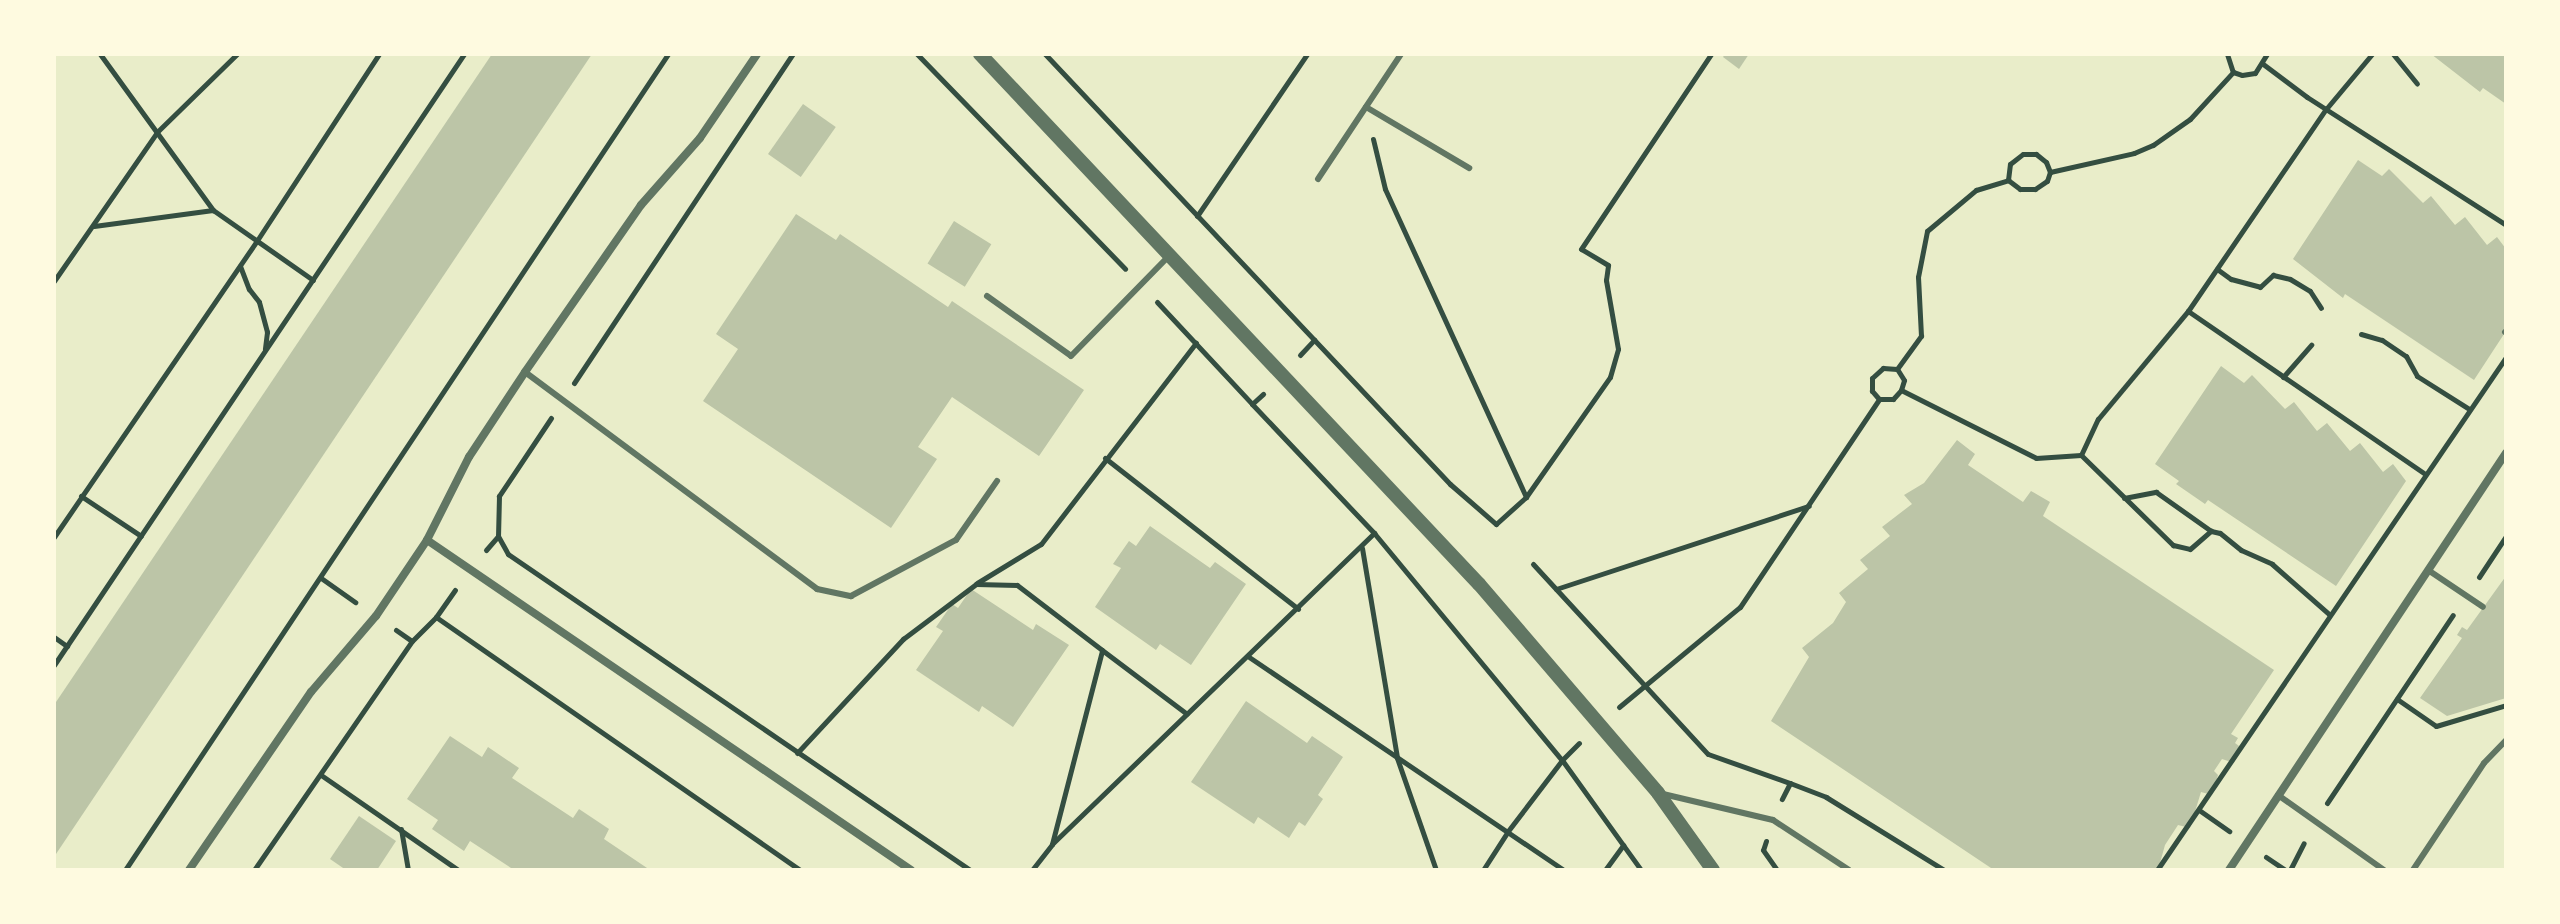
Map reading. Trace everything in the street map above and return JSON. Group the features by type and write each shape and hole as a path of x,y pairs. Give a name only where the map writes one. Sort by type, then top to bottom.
{"street":[{"path":"189,870 311,692 376,616 427,540 469,457 641,205 700,138 757,54"},
{"path":"980,54 1479,584 1658,793 1713,870"},
{"path":"2229,870 2506,453"},
{"path":"427,540 911,870"}],"lane":[{"path":"1318,179 1401,54"},
{"path":"1366,107 1469,168"},
{"path":"987,296 1071,356 1170,255"},
{"path":"525,372 817,589 851,596 956,540 997,481"},
{"path":"2428,570 2483,607"},
{"path":"2413,870 2484,763 2506,740"},
{"path":"1658,793 1773,820 1849,870"},
{"path":"2278,795 2384,870"}],"path":[{"path":"100,54 213,210 313,280"},
{"path":"54,281 157,132 237,54"},
{"path":"54,537 240,266 379,54"},
{"path":"54,665 464,54"},
{"path":"125,870 668,54"},
{"path":"917,54 1374,533 1562,760 1641,870"},
{"path":"1045,54 1450,484 1496,524 1508,517 1526,497 1610,377 1618,349 1606,280 1608,265 1581,249 1711,54"},
{"path":"1197,216 1307,54"},
{"path":"2227,54 2233,72"},
{"path":"2233,72 2242,75 2255,73 2267,54"},
{"path":"2081,455 2098,419 2188,311 2326,109 2372,54"},
{"path":"2393,54 2417,84"},
{"path":"2263,64 2326,109 2506,225"},
{"path":"2050,172 2134,153 2161,140 2190,119 2233,72"},
{"path":"1366,107 1385,189 1526,497"},
{"path":"2023,154 2036,154 2046,162 2050,172 2047,181 2035,189 2020,189 2008,180 2010,164 2023,154"},
{"path":"1897,369 1921,336 1918,277 1927,231 1976,190 2008,180"},
{"path":"93,226 213,210"},
{"path":"240,266 249,289 259,302 267,332 265,350"},
{"path":"2217,269 2231,279 2260,287 2273,275 2290,279 2310,291 2321,308"},
{"path":"2188,311 2424,473"},
{"path":"2361,334 2382,340 2406,356 2417,376 2469,409"},
{"path":"1252,404 1314,340"},
{"path":"797,753 903,639 976,584 1041,544 1196,343"},
{"path":"2283,377 2311,345"},
{"path":"2157,870 2424,473 2506,357"},
{"path":"1883,368 1897,369 1904,380 1901,390 1893,399 1879,399 1872,391 1872,378 1883,368"},
{"path":"1901,390 2036,458 2081,455 2173,545 2190,549 2211,531"},
{"path":"1483,870 1508,831 1562,760 1598,724 1740,607 1879,399"},
{"path":"1105,458 1298,609"},
{"path":"2123,498 2156,492 2241,550 2272,564 2330,615"},
{"path":"81,496 141,536"},
{"path":"1556,589 1809,506"},
{"path":"1032,870 1052,844 1362,548 1374,533"},
{"path":"2290,870 2316,820 2506,536"},
{"path":"1362,548 1397,758 1436,870"},
{"path":"1533,564 1708,754 1826,797 1944,870"},
{"path":"321,578 362,607"},
{"path":"976,584 1017,585 1187,714"},
{"path":"254,870 412,641 436,617 800,870"},
{"path":"391,626 412,641"},
{"path":"54,637 67,646"},
{"path":"1052,844 1102,650"},
{"path":"1249,657 1564,870"},
{"path":"2397,699 2436,726 2506,705"},
{"path":"321,775 458,870"},
{"path":"1777,870 1763,850 1790,783"},
{"path":"2199,810 2238,837"},
{"path":"401,829 408,870"},
{"path":"1605,870 1623,845"}],"building":[{"path":"492,54 592,54 54,857 54,705"},
{"path":"1725,54 1749,54 1739,69 1723,57"},
{"path":"2431,54 2506,54 2506,104 2483,88 2480,92"},
{"path":"803,104 836,127 801,177 768,154"},
{"path":"2358,160 2382,176 2389,169 2423,203 2431,196 2455,225 2465,217 2487,245 2497,237 2506,249 2506,331 2474,380 2345,294 2343,298 2293,259"},
{"path":"796,214 836,240 840,234 948,307 952,301 1084,390 1039,456 952,397 918,447 937,459 891,528 703,401 738,349 716,334"},
{"path":"954,221 991,244 965,287 928,263"},
{"path":"2221,366 2244,383 2252,375 2285,409 2294,402 2317,431 2327,423 2350,451 2360,443 2383,472 2393,464 2406,481 2336,586 2208,500 2205,504 2176,484 2179,481 2155,464"},
{"path":"1957,440 1975,454 1968,465 2023,502 2031,491 2050,502 2043,516 2274,670 2231,734 2238,738 2235,743 2239,746 2234,763 2222,759 2214,771 2218,775 2212,795 2201,792 2190,828 2178,825 2165,845 2158,870 1994,870 1771,721 1809,657 1802,648 1833,623 1846,602 1839,593 1868,569 1860,560 1890,536 1882,527 1912,504 1904,495 1924,483"},
{"path":"1150,526 1210,568 1215,562 1246,584 1191,665 1160,644 1156,650 1095,607 1121,568 1113,564 1129,541 1136,546"},
{"path":"2506,576 2506,698 2447,716 2420,698 2462,638 2457,635 2462,627 2467,630"},
{"path":"971,589 1033,630 1036,624 1069,645 1013,727 982,706 979,712 916,670 943,631 936,627 952,604 958,608"},
{"path":"1246,701 1307,743 1312,736 1343,757 1318,795 1323,799 1305,826 1299,822 1289,838 1258,817 1254,824 1191,782"},
{"path":"450,736 482,757 488,747 519,768 512,778 573,818 579,809 609,829 604,839 650,870 514,870 470,841 464,851 432,829 438,820 407,799"},
{"path":"359,816 396,841 377,870 346,870 330,859"}]}
